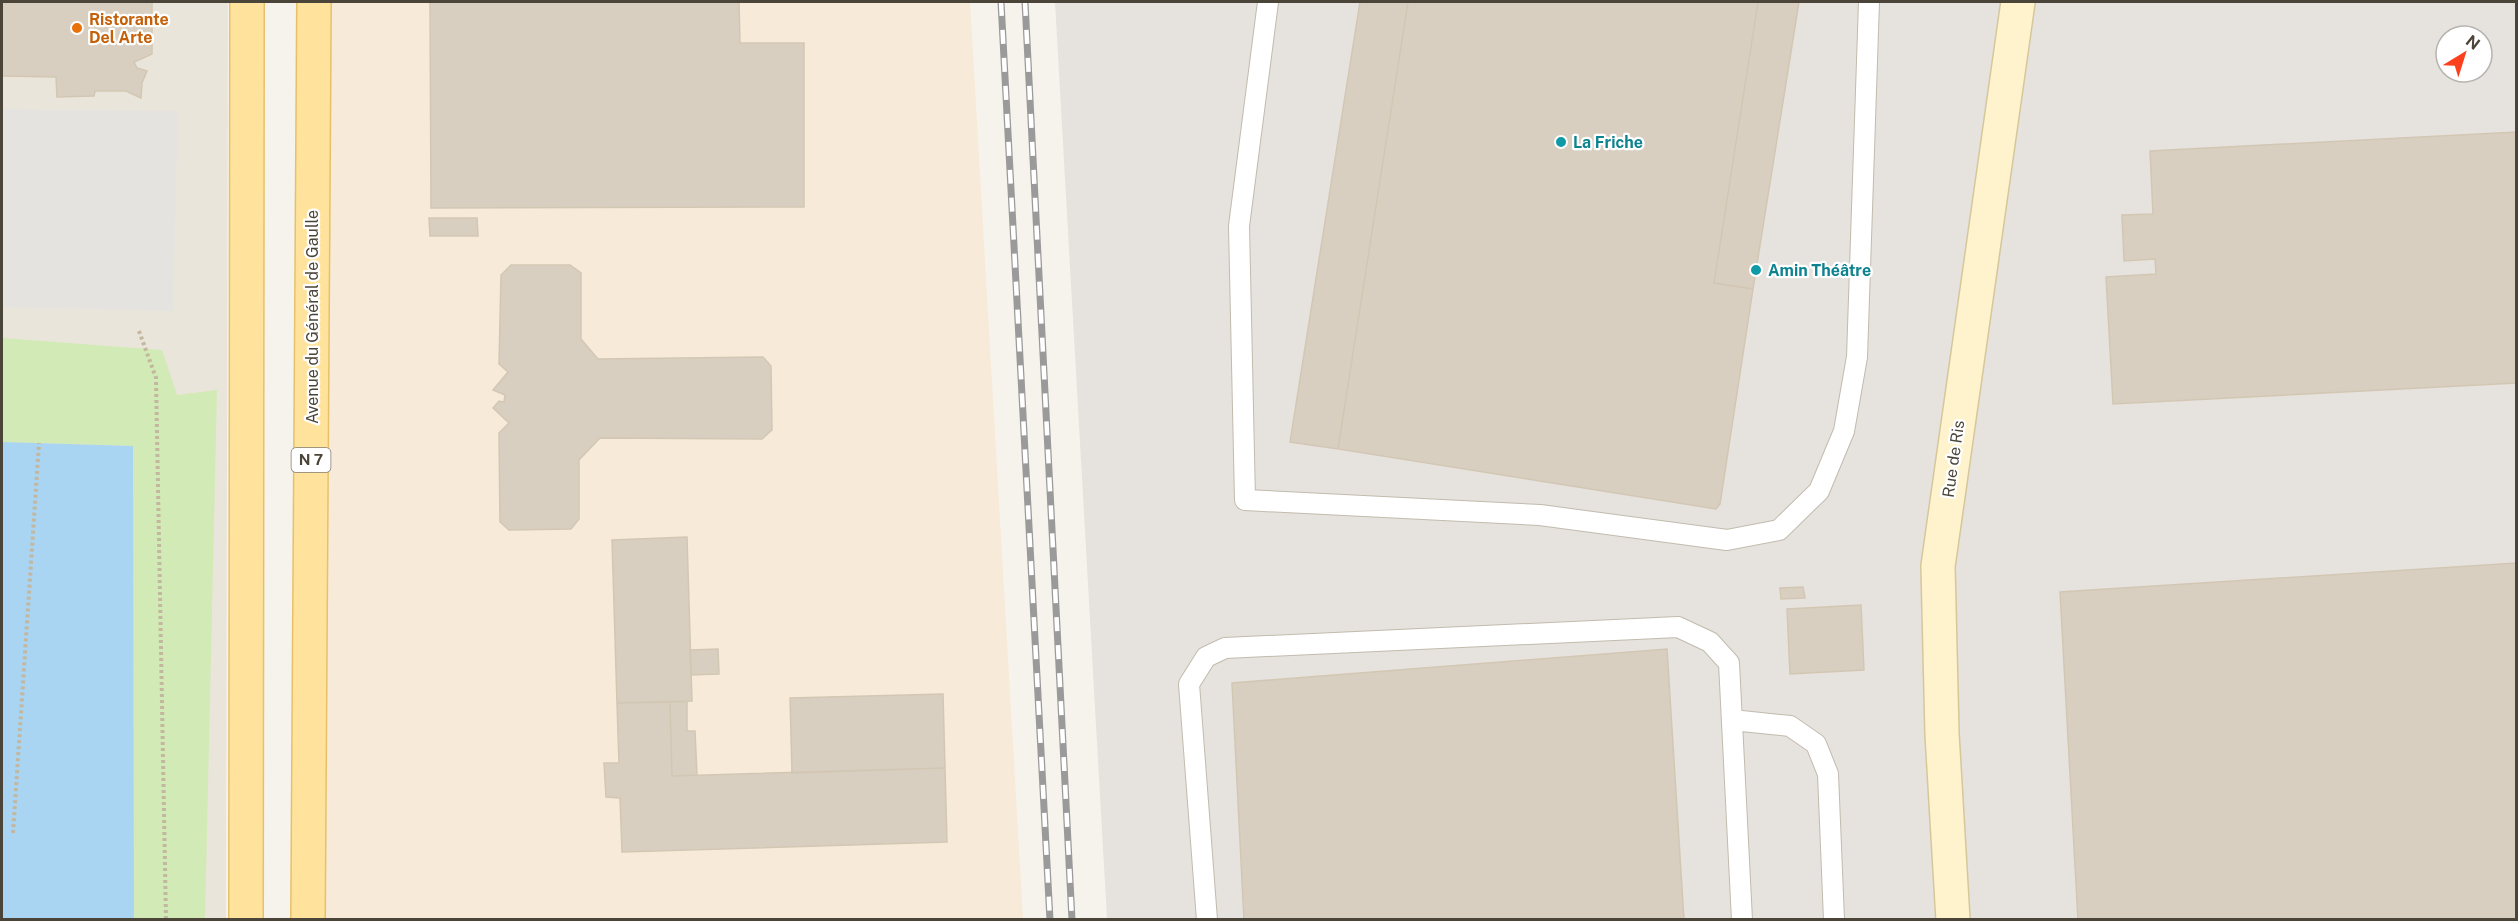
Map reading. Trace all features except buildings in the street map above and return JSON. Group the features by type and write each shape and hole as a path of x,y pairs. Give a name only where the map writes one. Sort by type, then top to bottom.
{"main road":[{"path":"246,920 247,2"},
{"name":"Avenue du Général de Gaulle","path":"308,920 314,2"},
{"name":"Rue de Ris","path":"1953,920 1942,734 1938,566 2018,2"}],"lane":[{"path":"1268,2 1239,226 1245,500 1540,515 1727,540 1779,530 1819,491 1844,431 1857,357 1869,2"},
{"path":"1207,920 1189,684 1206,657 1225,648 1678,627 1710,642 1729,663 1742,920"},
{"path":"1732,720 1790,726 1816,744 1828,774 1834,920"}],"path":[{"path":"139,331 156,378 166,919"},
{"path":"13,833 39,443"}],"shaded area":[{"path":"2,2 228,2 226,919 2,920"},
{"path":"314,2 970,2 1023,919 308,919"},
{"path":"1055,2 2516,2 2516,919 1107,919"},
{"path":"2,109 178,111 173,311 2,307"}],"green space":[{"path":"2,338 162,350 177,395 217,390 205,919 134,919 133,446 2,442"}],"water":[{"path":"2,442 133,446 134,919 2,919"}],"railway":[{"path":"1001,2 1050,920"},
{"path":"1025,2 1072,920"}],"place":[{"name":"Ristorante Del Arte","path":"77,28"},
{"name":"La Friche","path":"1561,142"},
{"name":"Amin Théâtre","path":"1756,270"}]}
